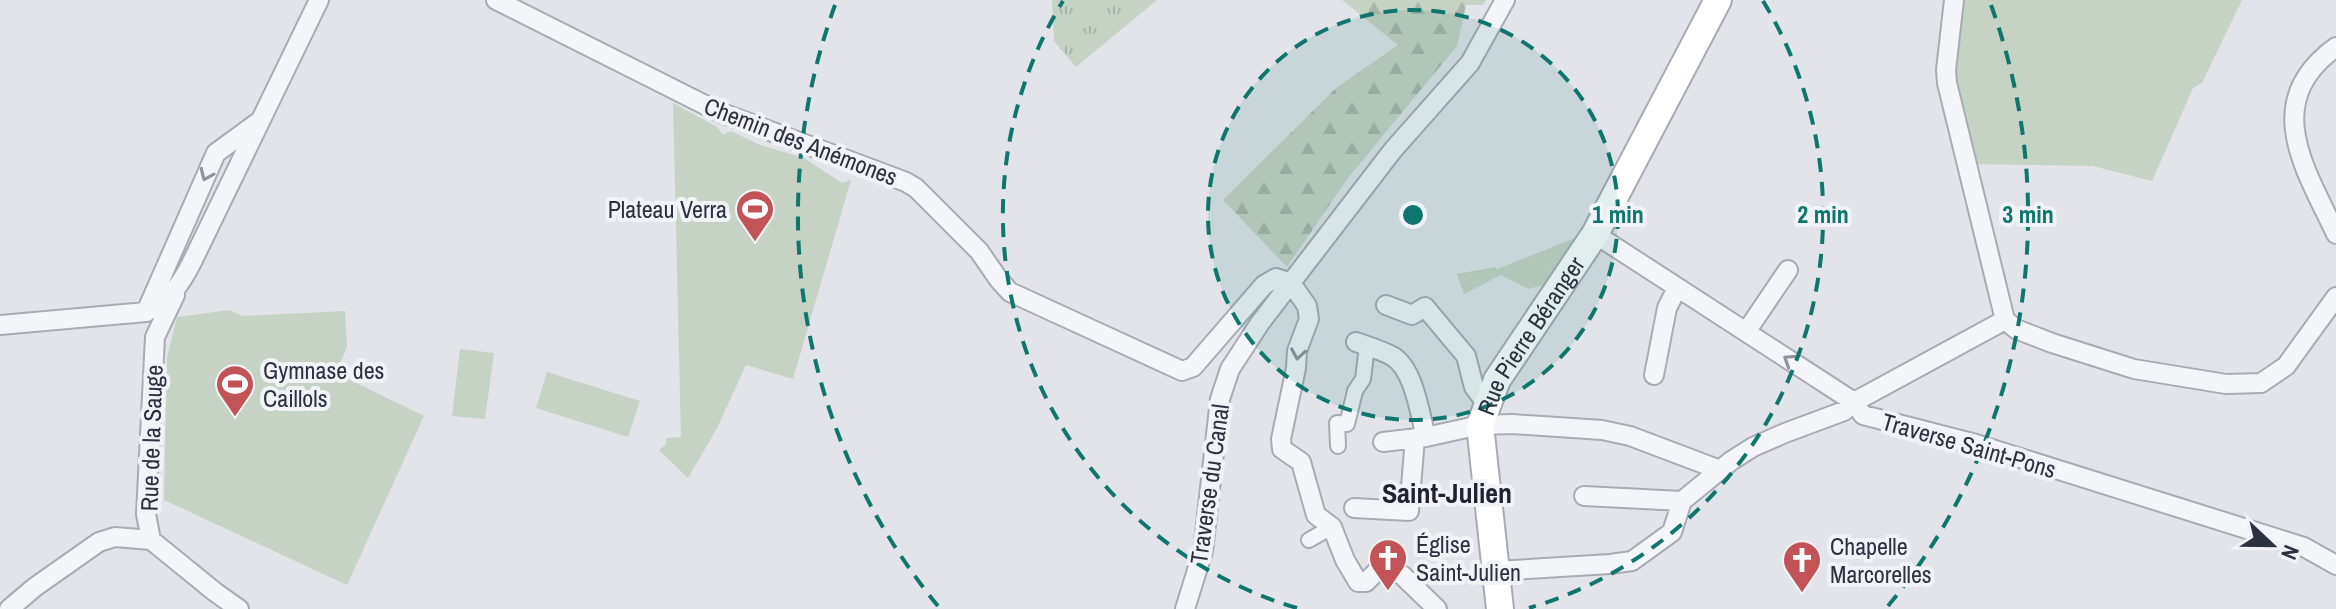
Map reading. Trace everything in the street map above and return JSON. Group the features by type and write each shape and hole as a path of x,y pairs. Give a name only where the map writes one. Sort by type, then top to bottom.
{"main road":[{"name":"Rue Pierre Béranger","path":"1500,609 1483,414 1497,380 1595,234 1718,0"}],"street":[{"name":"Rue de la Sauge","path":"155,337 319,0"},
{"name":"Chemin des Anémones","path":"496,0 717,111 906,182 916,188 979,251 1010,292 1182,371 1193,367 1264,285 1276,278 1291,283"},
{"path":"1437,609 1402,575 1386,569 1379,569 1366,582 1358,582 1332,527 1316,515 1301,462 1282,449 1280,444 1297,351 1309,319 1307,306 1291,283 1393,150 1470,63 1505,0"},
{"path":"1954,0 1947,83 2005,320 2016,329 2134,369 2226,384 2261,383 2286,366 2336,297"},
{"path":"2336,47 2321,57 2305,79 2295,105 2294,123 2301,158 2336,234"},
{"path":"146,312 216,153 259,122"},
{"name":"Traverse Saint-Pons","path":"1595,234 1854,402 1863,415 1976,444 2304,547 2336,565"},
{"path":"1746,332 1788,270"},
{"name":"Traverse du Canal","path":"1185,609 1203,551 1224,384 1238,355 1291,283"},
{"path":"0,325 146,312 166,300 180,285"},
{"path":"1654,375 1667,308 1677,288"},
{"path":"1386,305 1412,315 1425,307 1466,356 1483,414"},
{"name":"Rue de la Sauge","path":"146,312 155,337 146,514 151,540"},
{"path":"1496,571 1632,561 1672,532 1682,501 1753,447 1844,411 1854,402 2005,320"},
{"path":"1338,446 1337,423 1347,424 1355,391 1363,379 1361,344 1394,357 1401,363 1414,390 1420,438 1409,511 1354,508"},
{"path":"1383,442 1420,438 1483,414 1512,424 1618,432 1720,470"},
{"path":"1584,496 1682,501"},
{"path":"1309,540 1332,527"},
{"path":"9,609 99,542 115,537 151,540 239,609"}],"green space":[{"path":"1052,0 1157,0 1076,67 1054,41"},
{"path":"1342,0 1486,0 1483,5 1466,5 1457,46 1348,178 1287,267 1223,200 1336,88 1398,45"},
{"path":"1958,0 2242,0 2202,83 2193,88 2152,181 2093,166 1971,164 1952,75"},
{"name":"Plateau Verra","path":"673,103 717,127 723,135 731,131 760,145 804,158 842,183 851,180 793,379 746,365 717,428 688,478 659,450 666,444 666,438 681,437"},
{"path":"1575,238 1544,285 1528,289 1501,275 1464,294 1457,274 1497,269"},
{"path":"229,310 243,316 345,311 347,347 336,373 424,416 347,585 164,500 167,357 177,317"},
{"path":"460,349 494,353 485,419 452,416"},
{"path":"547,372 640,401 628,437 536,408"}],"place":[{"name":"Plateau Verra","path":"755,243"},
{"name":"Gymnase des Caillols","path":"235,418"},
{"name":"Église Saint-Julien","path":"1388,592"},
{"name":"Chapelle Marcorelles","path":"1802,594"}],"district":[{"name":"Saint-Julien","path":"1447,493"}]}
